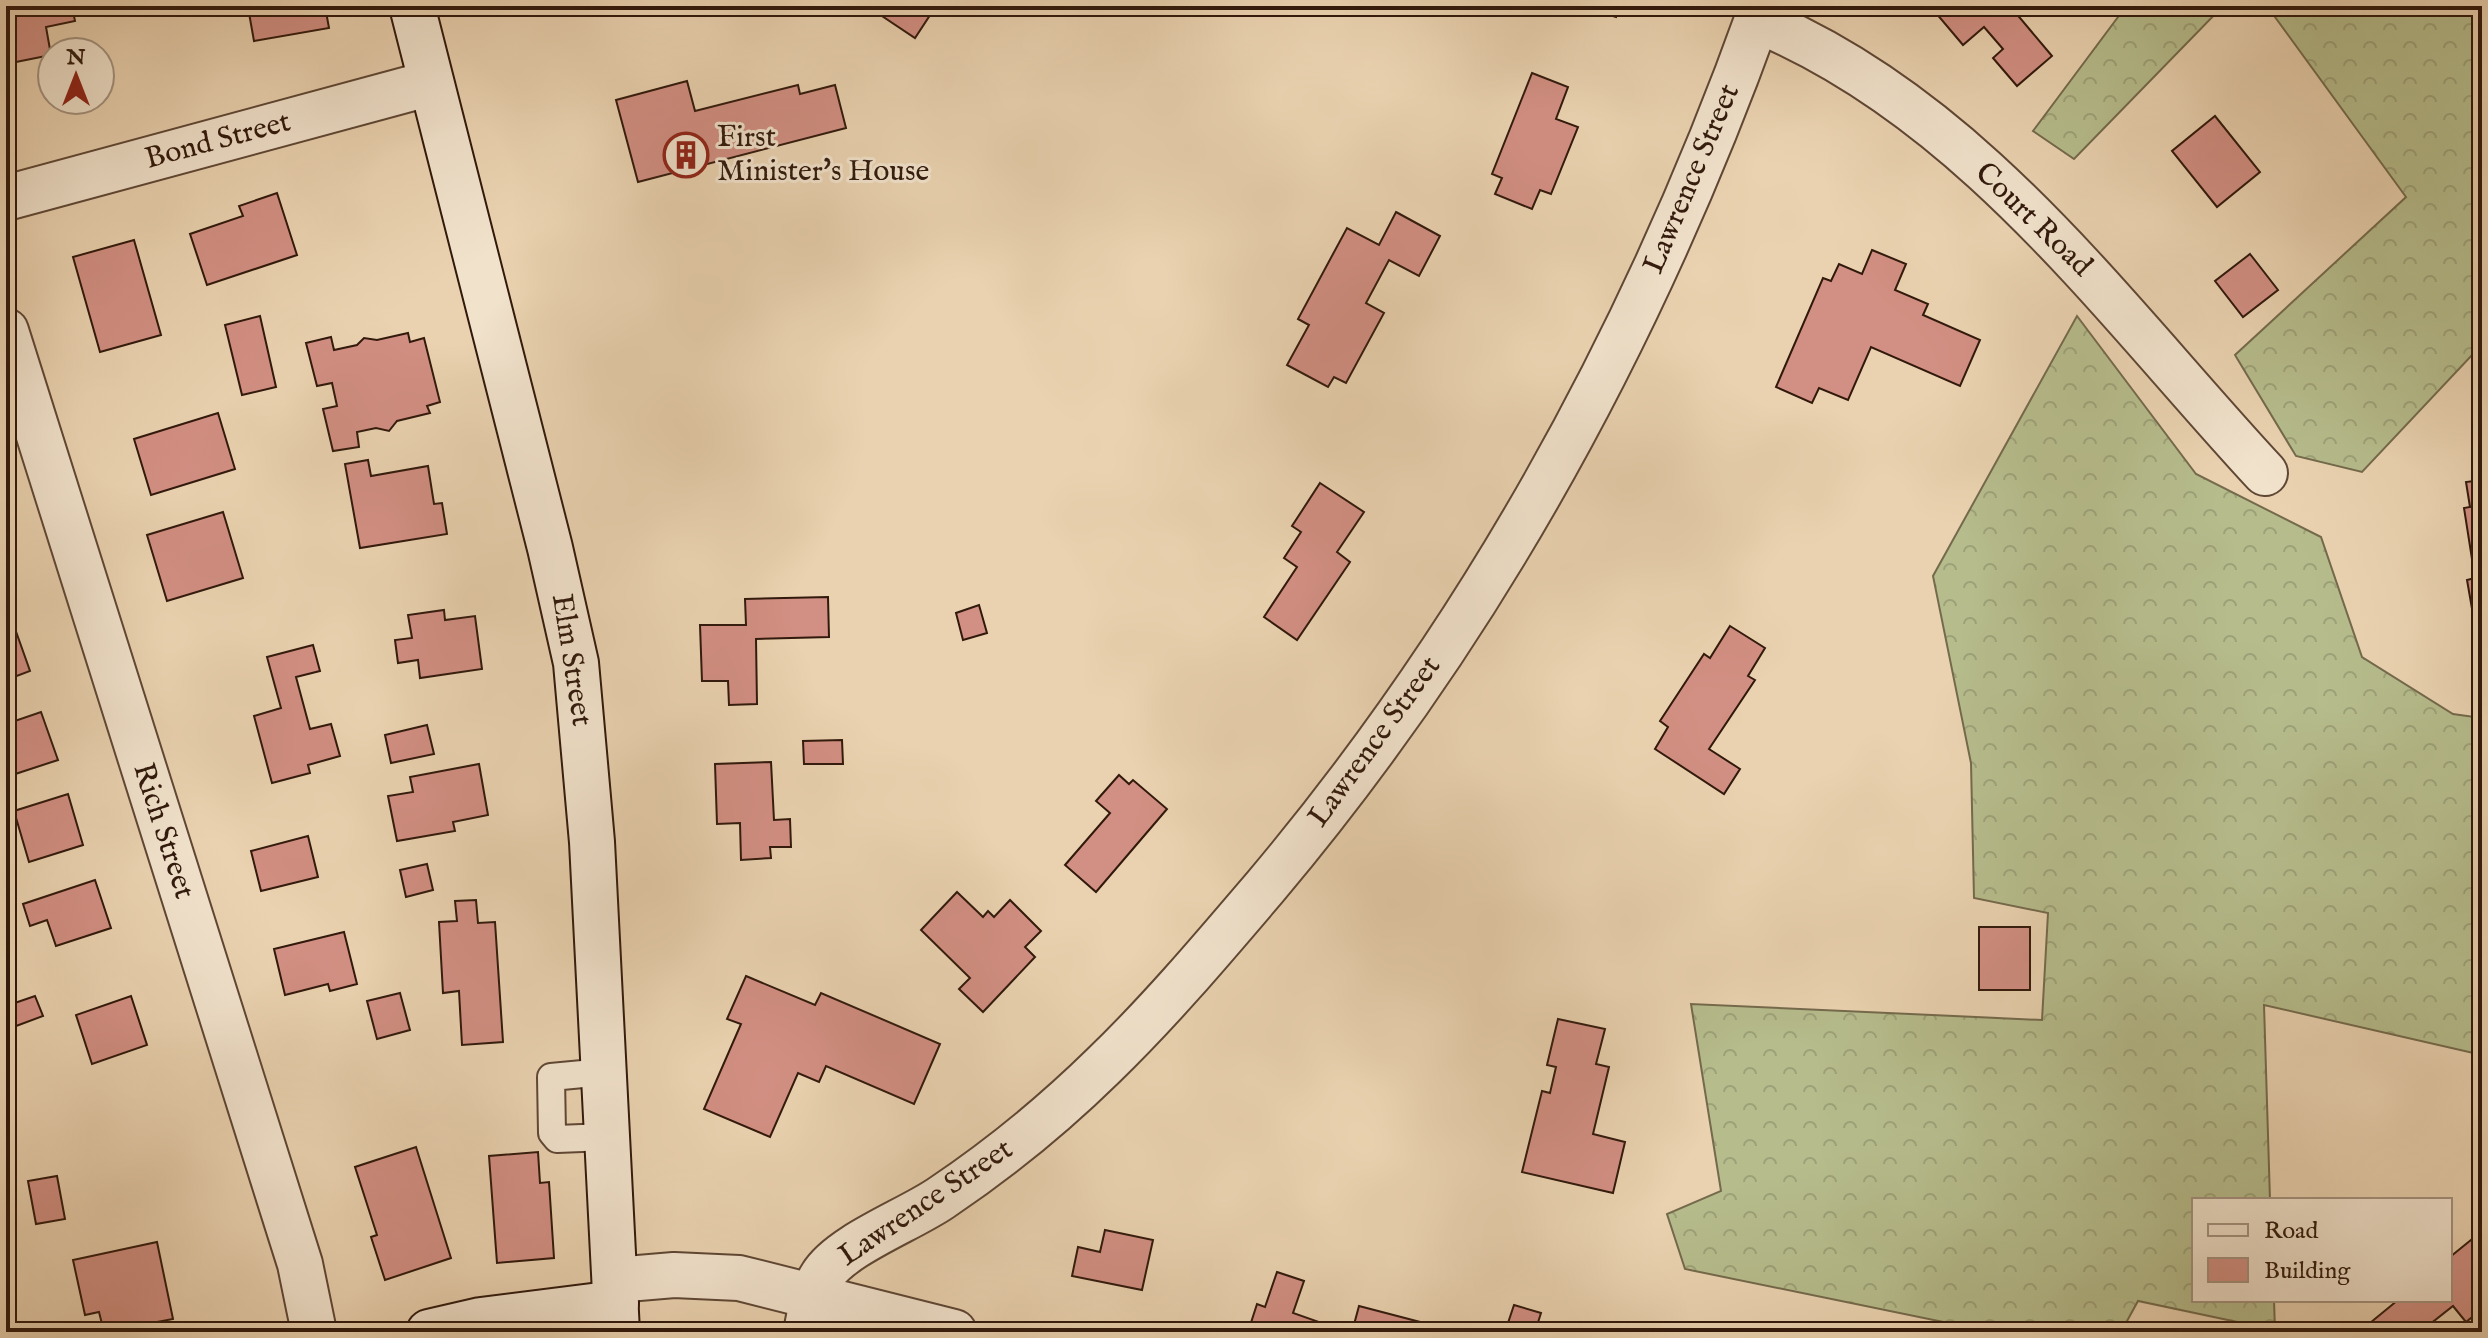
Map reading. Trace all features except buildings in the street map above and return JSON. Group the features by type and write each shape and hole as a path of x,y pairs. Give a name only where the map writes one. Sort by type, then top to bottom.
{"street":[{"name":"Elm Street","path":"412,6 576,663 592,842 616,1305"},
{"name":"Court Road","path":"1759,13 1851,66 2019,203 2084,267 2265,473"},
{"name":"Lawrence Street","path":"810,1314 822,1275 838,1259 913,1217 983,1170 1067,1102 1124,1046 1291,857 1383,736 1496,568 1583,416 1690,190 1759,13"},
{"name":"Bond Street","path":"6,198 431,83"},
{"name":"Rich Street","path":"6,331 300,1264 314,1332"},
{"path":"429,1332 481,1320 616,1305 708,1276 774,1285 810,1314 954,1332"}],"green space":[{"path":"2111,6 2223,6 2074,159 2033,131 2118,17"},
{"path":"2267,6 2482,6 2482,349 2472,355 2362,472 2296,456 2235,355 2406,197"},
{"path":"2077,316 2196,474 2321,537 2362,657 2453,714 2482,718 2482,1055 2264,1005 2270,1198 2192,1198 2192,1302 2274,1302 2275,1330 2138,1301 2121,1332 1992,1332 1685,1269 1667,1214 1721,1191 1691,1004 2042,1020 2048,913 1974,898 1971,763 1933,576"}],"place":[{"name":"First Minister's House","path":"686,155"}]}
